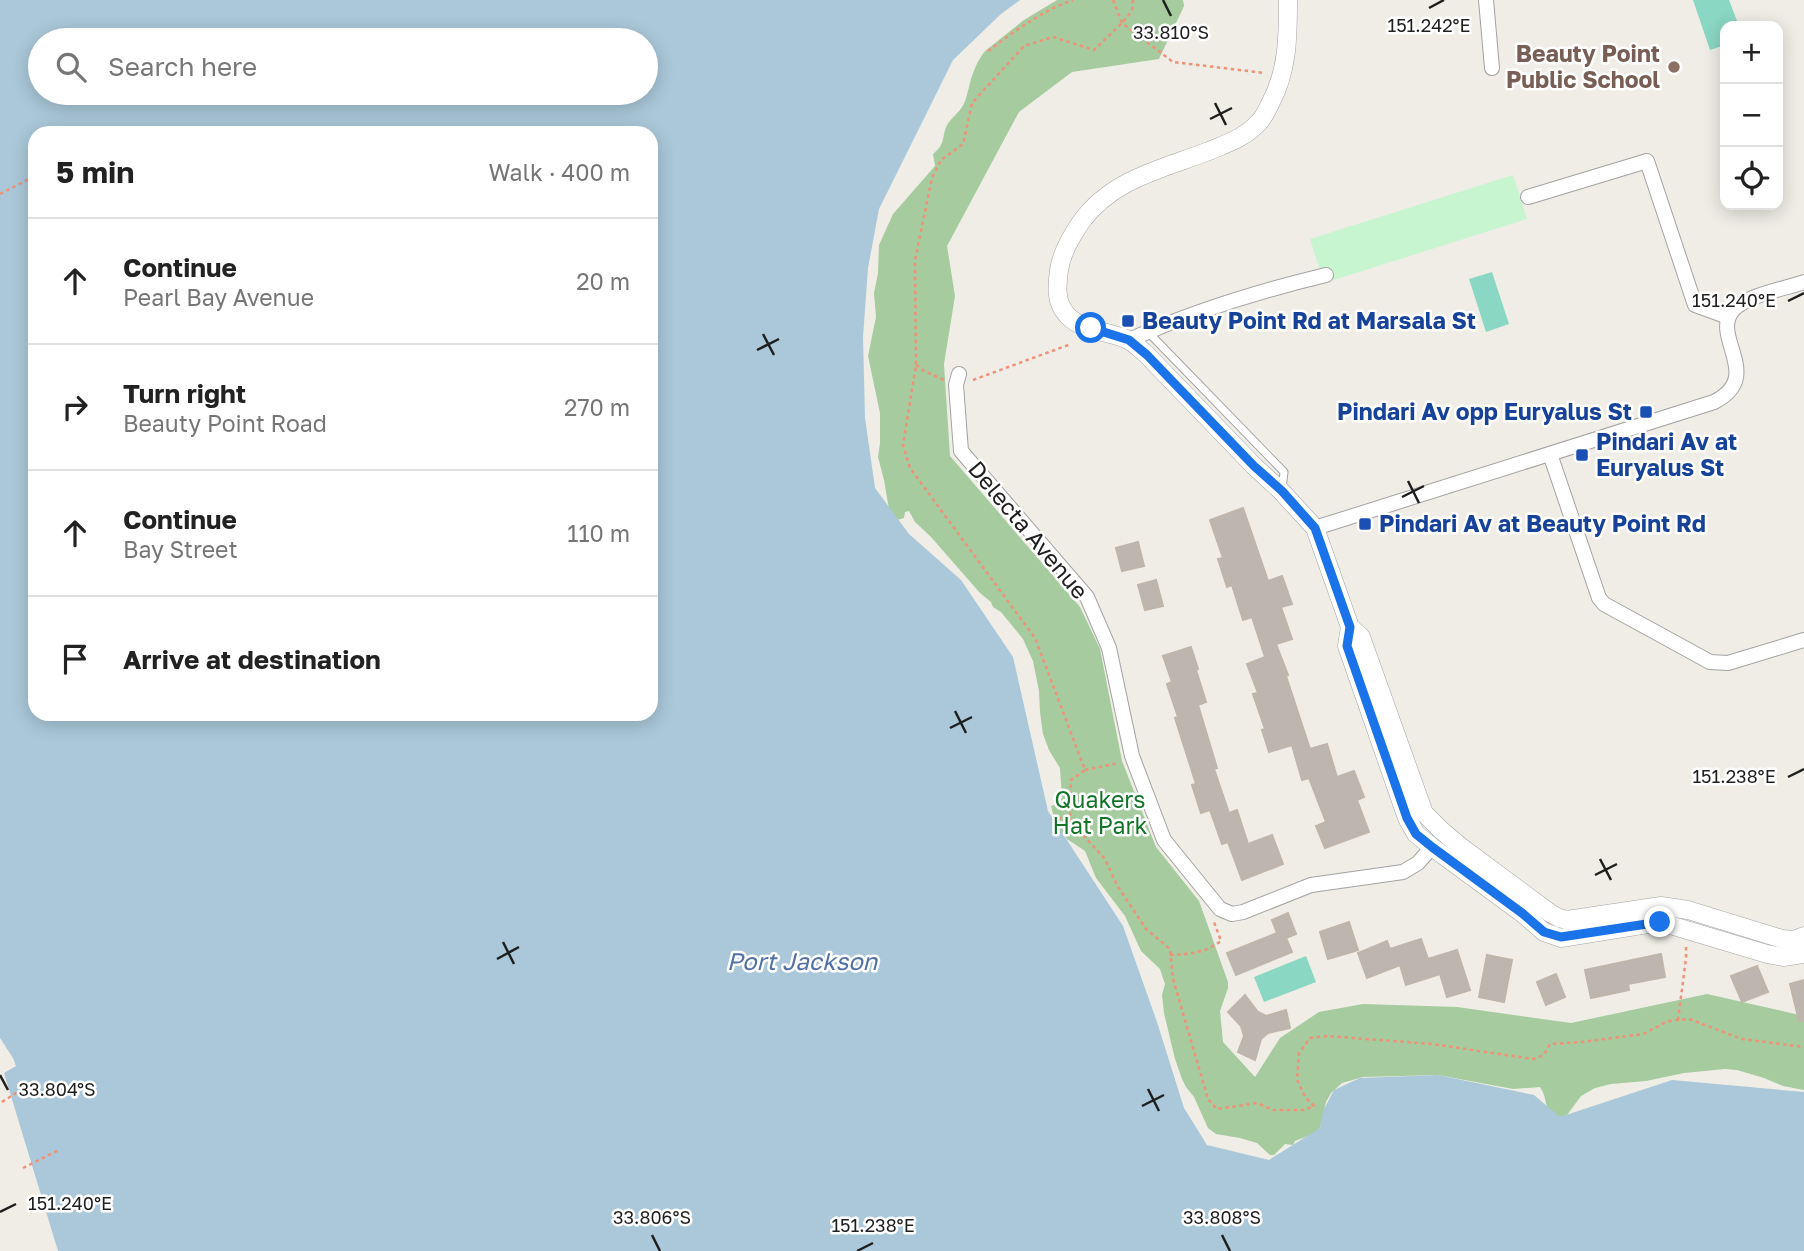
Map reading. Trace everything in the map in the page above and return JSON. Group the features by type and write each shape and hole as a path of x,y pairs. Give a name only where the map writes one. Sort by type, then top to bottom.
{"street":[{"path":"1288,0 1288,37 1282,76 1262,119 1248,133 1231,142 1129,181 1105,195 1087,214 1060,261 1056,287 1060,304 1068,316 1078,323 1129,340 1147,355 1254,466 1282,491 1315,528 1350,627 1361,637 1424,813 1441,830 1559,918 1661,906 1688,910 1782,939 1794,940 1804,936"},
{"path":"1486,0 1492,68"},
{"path":"1528,197 1647,161 1695,305 1728,317"},
{"path":"1129,340 1209,309 1326,275"},
{"path":"1315,528 1722,398 1731,390 1737,365 1727,330 1728,317 1746,301 1804,282"},
{"name":"Delecta Avenue","path":"958,379 961,451 1087,597 1109,648 1134,760 1164,841 1220,909"},
{"path":"1550,454 1599,598 1604,604 1710,662 1728,663 1804,640"},
{"path":"1350,627 1347,646 1407,818 1416,834 1544,932 1561,937 1660,922 1783,957 1804,954"},
{"path":"1220,909 1232,914 1243,912 1311,885 1403,872 1418,863 1432,847"}],"lane":[{"path":"1148,331 1284,472 1282,491"},
{"path":"1685,929 1688,910"}],"path":[{"path":"988,51 1023,24 1073,0"},
{"path":"1114,0 1122,23 1174,62 1282,76"},
{"path":"1085,770 1035,638 910,467 903,445 916,365 915,260 932,178 941,160 963,144 972,103 1024,46 1053,37 1094,50 1132,11 1133,0"},
{"path":"0,194 28,180"},
{"path":"916,365 924,371 958,379 1035,358 1072,344"},
{"path":"1070,821 1071,780 1085,770 1134,760"},
{"path":"1058,818 1070,821 1105,859 1116,886 1146,929 1170,948 1173,979 1201,1076 1208,1099 1217,1109 1256,1103 1273,1110 1304,1110 1314,1106 1305,1097 1297,1080 1299,1053 1310,1038 1327,1036 1432,1044 1533,1059 1544,1055 1550,1044 1643,1034 1668,1021 1689,1019 1742,1039 1804,1047"},
{"path":"1170,955 1211,949 1221,941 1212,917 1220,909"},
{"path":"1678,1020 1686,958 1685,929"},
{"path":"2,1102 30,1084"},
{"path":"23,1168 58,1150"}],"green space":[{"name":"Quakers Hat Park","path":"1057,0 1183,0 1184,6 1159,59 1072,72 1019,112 947,246 955,296 944,364 950,456 1080,607 1100,649 1122,761 1156,847 1199,901 1228,982 1220,1011 1223,1042 1255,1077 1280,1038 1319,1012 1363,1004 1457,1007 1571,1023 1707,994 1804,1016 1804,1090 1783,1086 1737,1070 1684,1073 1595,1088 1581,1096 1567,1115 1560,1117 1548,1107 1540,1087 1513,1089 1438,1075 1363,1077 1342,1083 1331,1093 1320,1128 1295,1141 1293,1145 1285,1144 1274,1155 1270,1155 1257,1143 1216,1134 1208,1128 1194,1097 1182,1079 1175,1059 1164,1013 1162,995 1165,984 1160,969 1141,951 1125,916 1096,878 1085,851 1067,839 1054,824 1051,806 1062,798 1060,768 1043,734 1033,661 1023,639 1001,612 993,607 915,522 909,511 905,512 904,518 897,520 889,509 878,457 880,413 868,356 876,317 874,293 879,245 893,214 935,166 933,154 941,145 948,123 963,105 982,55 1024,20"},
{"path":"1693,0 1729,0 1737,21 1720,21 1720,47 1710,50"},
{"path":"1513,175 1527,219 1324,283 1310,239"},
{"path":"1492,272 1509,324 1486,332 1469,279"},
{"path":"1306,956 1316,982 1264,1002 1254,977"}],"water":[{"name":"Port Jackson","path":"0,0 1020,0 1001,14 953,60 879,209 868,268 863,337 865,418 875,488 909,534 961,580 1013,657 1048,811 1123,926 1184,1108 1207,1145 1269,1160 1320,1128 1323,1111 1334,1090 1360,1078 1438,1075 1534,1095 1560,1117 1672,1080 1804,1092 1804,1251 58,1251 4,1073 16,1066 0,1038"}],"building":[{"path":"1243,508 1268,581 1282,576 1292,604 1281,607 1292,639 1276,644 1310,749 1327,744 1337,777 1354,771 1364,797 1357,800 1369,832 1325,848 1316,826 1326,822 1309,778 1302,780 1292,745 1269,752 1262,730 1265,729 1253,694 1258,693 1247,664 1265,657 1252,617 1243,620 1232,585 1227,587 1218,559 1223,558 1210,520"},
{"path":"1138,542 1144,566 1122,571 1116,548"},
{"path":"1156,580 1163,606 1145,610 1138,585"},
{"path":"1191,647 1206,702 1198,705 1217,768 1214,769 1229,813 1237,810 1248,844 1272,835 1283,864 1242,880 1228,842 1222,844 1210,810 1201,813 1192,785 1196,784 1167,684 1172,682 1163,656"},
{"path":"1288,913 1296,934 1286,938 1292,952 1236,975 1227,953 1277,933 1272,920"},
{"path":"1349,922 1358,950 1328,959 1320,932"},
{"path":"1421,939 1428,959 1457,950 1470,990 1447,997 1440,974 1406,985 1400,965 1367,978 1358,953 1387,941 1390,949"},
{"path":"1661,954 1665,977 1628,984 1629,990 1591,998 1585,970"},
{"path":"1487,955 1512,960 1504,1002 1479,997"},
{"path":"1757,966 1768,992 1742,1002 1731,976"},
{"path":"1556,974 1565,997 1546,1005 1537,982"},
{"path":"1804,980 1804,1021 1799,1021 1790,984"},
{"path":"1245,995 1258,1012 1266,1016 1286,1010 1290,1028 1268,1033 1261,1039 1255,1060 1238,1052 1244,1036 1241,1026 1228,1012"}],"place":[{"name":"Beauty Point Public School","path":"1674,67"},
{"name":"Beauty Point Rd at Marsala St","path":"1128,321"},
{"name":"Pindari Av opp Euryalus St","path":"1646,412"},
{"name":"Pindari Av at Euryalus St","path":"1582,455"},
{"name":"Pindari Av at Beauty Point Rd","path":"1365,524"}],"route":[{"path":"1091,328 1129,340 1147,355 1254,466 1282,491 1315,528 1350,627 1347,646 1407,818 1416,834 1544,932 1561,937 1660,922"}]}
